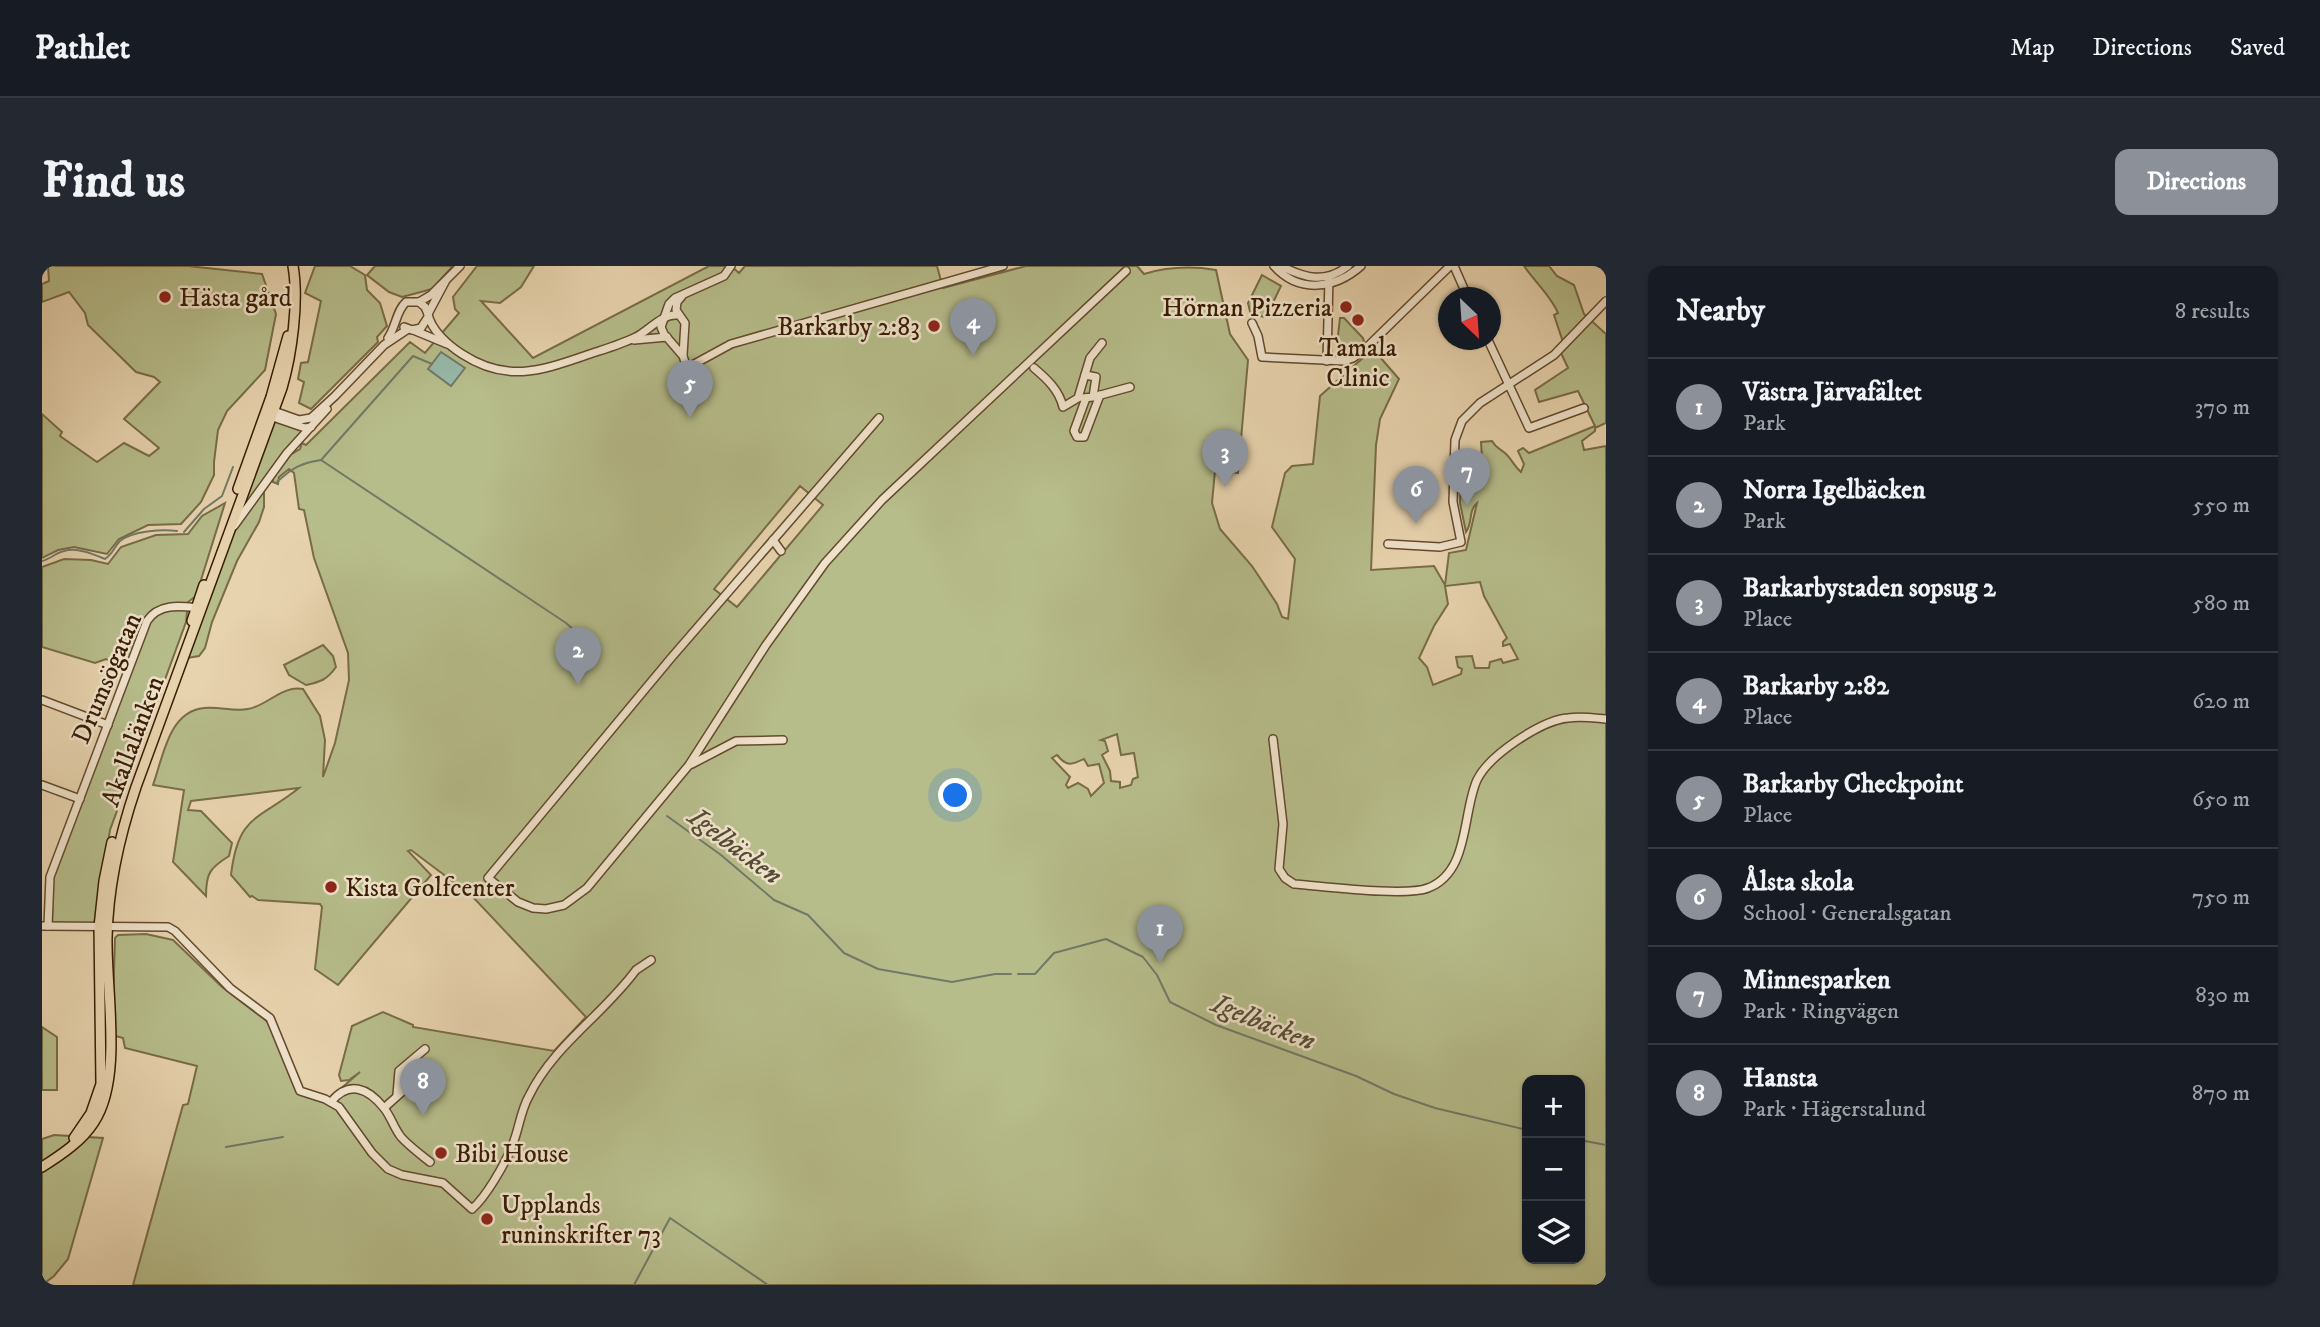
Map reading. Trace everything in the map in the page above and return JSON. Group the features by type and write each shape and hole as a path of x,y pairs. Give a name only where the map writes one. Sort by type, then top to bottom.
{"main road":[{"name":"Akallalänken","path":"42,1165 79,1132 99,1094 102,1072 104,881 116,828 228,535 270,413 292,319 295,283 293,266"},
{"name":"Akallalänken","path":"200,608 270,413"}],"street":[{"path":"384,345 399,318 400,309 406,302 419,302 426,298 460,266"},
{"path":"683,356 661,327 669,304 724,276 731,266"},
{"path":"399,318 402,325 450,346 471,360 492,369 528,372 552,368 630,340 665,316 677,315 684,320 683,356 687,368 731,344 1003,266"},
{"path":"1274,266 1279,272 1304,284 1349,277 1361,266"},
{"path":"1281,266 1311,278 1329,281 1348,266"},
{"path":"1253,325 1252,323 1262,357 1344,361 1363,351 1452,266 1462,287"},
{"path":"879,418 488,878 518,902 533,908 546,909 564,905 587,888 689,765 766,645 825,563 882,500 1126,271"},
{"path":"1327,361 1329,281"},
{"path":"270,413 307,420 335,396 384,345 410,329 421,328 444,282"},
{"path":"677,315 677,302 681,296"},
{"path":"1388,544 1440,547 1461,542 1452,502 1457,431 1472,410 1554,355 1606,301"},
{"path":"419,302 425,307 435,329 450,346"},
{"path":"630,340 675,338 684,332"},
{"path":"1085,375 1096,377 1089,397 1074,431 1077,437 1084,437 1091,419 1089,397 1085,375 1090,358 1102,343"},
{"path":"1493,350 1529,428 1584,408"},
{"path":"1034,368 1053,386 1063,407 1089,397 1130,387"},
{"path":"228,535 266,481 335,396"},
{"path":"270,413 305,428 312,427"},
{"path":"1080,415 1091,419"},
{"path":"773,540 781,551"},
{"name":"Drumsögatan","path":"45,926 50,877 150,617 162,608 200,608"},
{"path":"42,700 108,725"},
{"path":"1273,739 1283,824 1279,869 1285,878 1294,884 1407,891 1428,888 1446,876 1458,858 1478,778 1499,754 1549,723 1567,718 1606,719"},
{"path":"689,765 736,741 783,740"},
{"path":"42,785 80,799"},
{"path":"45,926 167,928 177,932 230,988 270,1018 300,1091 331,1102 345,1114 383,1165 402,1175 443,1183 472,1209 482,1199 511,1150 520,1116 551,1060 636,970 651,960"},
{"path":"397,1095 399,1071 425,1049"},
{"path":"384,1108 409,1087 423,1083"},
{"path":"331,1102 338,1093 351,1087 368,1094 384,1108 402,1138 430,1162"}],"green space":[{"path":"48,266 188,266 262,274 276,314 265,370 227,411 218,430 214,475 201,502 181,524 148,525 119,539 107,554 74,547 58,550 42,558 42,414 62,432 60,436 97,462 124,443 149,456 159,448 124,419 160,382 154,377 136,372 88,325 85,313 69,292 42,302 42,284 49,281"},
{"path":"315,266 350,266 365,275 367,290 380,303 387,326 377,337 378,342 311,409 299,403 304,382 298,379 301,363 308,362 321,301 305,293"},
{"path":"375,266 453,266 432,289 402,297 389,292 367,275"},
{"path":"477,266 534,266 521,287 500,303 481,301 533,358 709,266 731,266 739,273 745,266 937,266 943,288 1026,266 1137,266 1144,274 1180,268 1216,270 1230,334 1248,360 1238,473 1215,471 1212,503 1220,529 1252,566 1277,604 1282,617 1288,619 1295,559 1272,527 1285,473 1292,466 1313,464 1320,396 1373,349 1399,379 1380,419 1376,445 1371,570 1434,566 1445,585 1449,553 1466,550 1477,503 1472,510 1466,532 1460,503 1461,475 1473,477 1481,485 1481,442 1492,441 1521,472 1524,464 1518,451 1523,448 1529,453 1595,426 1578,391 1539,402 1535,390 1568,368 1561,353 1565,348 1554,315 1558,313 1524,266 1549,266 1557,276 1574,285 1584,314 1606,334 1606,423 1595,428 1595,431 1582,441 1584,450 1606,446 1606,1285 133,1285 183,1105 188,1104 197,1066 125,1048 123,1038 112,1035 115,938 118,935 146,934 173,940 222,987 270,1024 297,1090 330,1098 360,1072 349,1080 341,1081 339,1075 352,1026 383,1012 413,1027 554,1051 586,1017 472,896 411,850 408,851 431,875 338,985 315,969 322,907 320,904 258,900 250,897 231,875 234,855 245,829 299,788 191,801 188,810 201,811 232,843 229,856 210,872 206,896 173,862 184,790 153,785 169,737 183,717 204,708 248,709 295,689 303,689 320,716 325,740 323,777 335,743 349,680 348,653 314,558 304,510 299,509 294,473 289,469 279,477 278,484 273,482 273,478 290,455 300,449 302,443 306,445 410,342 425,353 459,313 455,309 453,297","holes":["800,486 823,505 737,607 714,589","1480,582 1484,596 1507,638 1503,646 1510,644 1518,659 1503,663 1501,659 1490,662 1489,668 1475,668 1472,656 1456,657 1458,667 1462,669 1461,674 1433,685 1427,667 1419,658 1448,604 1445,586","1117,734 1121,755 1134,753 1138,777 1133,779 1131,785 1120,788 1120,782 1111,781 1110,771 1102,755 1108,751 1105,741 1101,740","1057,755 1069,764 1084,759 1088,766 1099,764 1104,783 1091,796 1088,789 1078,783 1068,788 1066,785 1070,777 1052,758"]},
{"path":"1262,275 1281,286 1266,317 1251,315 1248,303"},
{"path":"1340,318 1344,318 1364,341 1351,351 1341,354 1337,344"},
{"path":"274,421 304,430 237,518"},
{"path":"264,488 264,507 259,522 237,561 212,622 205,648 199,656 187,658 229,539"},
{"path":"225,503 196,596 188,602 186,622 110,830 95,922 89,925 52,923 53,878 129,673 106,659 95,663 42,647 42,567 64,559 108,564 121,547 156,535 188,534 202,516"},
{"path":"323,645 333,656 336,667 326,678 306,685 289,675 284,665"},
{"path":"42,1027 57,1037 57,1090 42,1090"},
{"path":"54,1135 103,1138 68,1259 54,1276 42,1285 42,1139"}],"shaded area":[{"path":"441,352 465,368 451,386 428,369"}],"waterway":[{"path":"322,459 413,356 432,364"},
{"name":"Igelbäcken","path":"277,482 297,467 321,460 566,623 582,637 598,658"},
{"name":"Igelbäcken","path":"184,532 204,509 222,496 233,467"},
{"name":"Igelbäcken","path":"42,561 69,550 105,559 120,541 132,535 177,531"},
{"name":"Igelbäcken","path":"667,816 721,855 774,900 808,915 844,953 878,969 952,982 995,974 1011,974"},
{"name":"Igelbäcken","path":"1018,974 1035,974 1054,953 1106,939 1143,957 1157,975 1170,1002 1216,1025 1435,1108 1522,1129"},
{"path":"226,1147 283,1137"},
{"name":"Igelbäcken","path":"1585,1141 1606,1145"},
{"path":"634,1285 670,1218 768,1285"}],"place":[{"name":"Hästa gård","path":"165,297"},
{"name":"Hörnan Pizzeria","path":"1346,307"},
{"name":"Tamala Clinic","path":"1358,320"},
{"name":"Barkarby 2:83","path":"934,326"},
{"name":"Barkarby 2:82","path":"973,356"},
{"name":"Barkarby Checkpoint","path":"690,418"},
{"name":"Barkarbystaden sopsug 2","path":"1225,487"},
{"name":"Minnesparken","path":"1467,506"},
{"name":"Ålsta skola","path":"1416,524"},
{"name":"Norra Igelbäcken","path":"578,685"},
{"name":"Kista Golfcenter","path":"331,887"},
{"name":"Västra Järvafältet","path":"1160,963"},
{"name":"Hansta","path":"423,1116"},
{"name":"Bibi House","path":"441,1153"},
{"name":"Upplands runinskrifter 73","path":"487,1219"}]}
